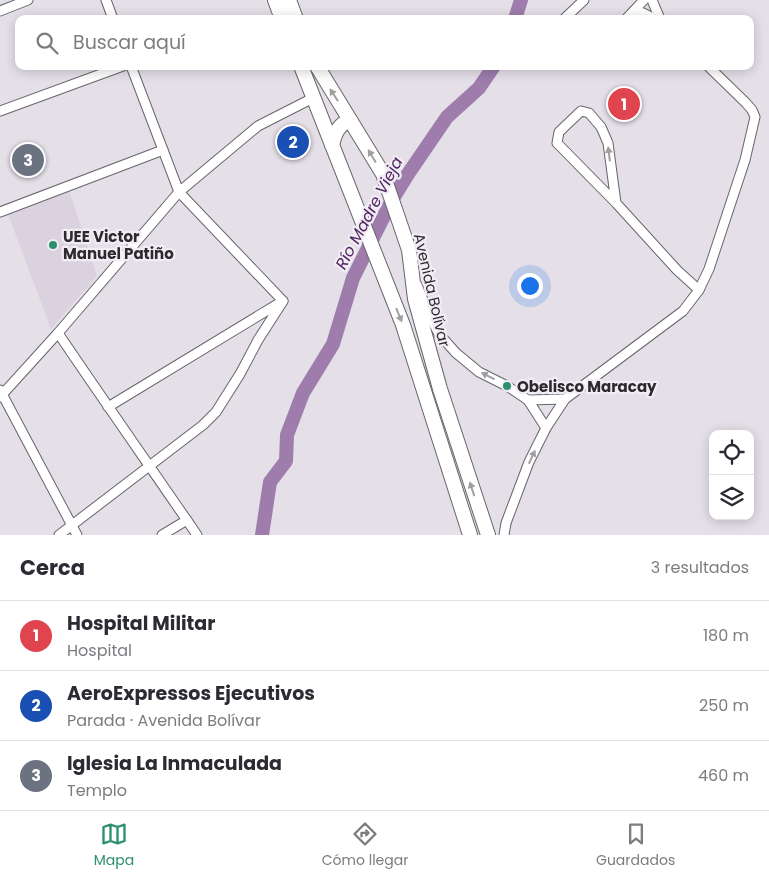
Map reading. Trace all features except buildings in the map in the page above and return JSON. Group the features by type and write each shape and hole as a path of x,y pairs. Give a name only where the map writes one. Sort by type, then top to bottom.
{"main road":[{"path":"275,0 281,15"},
{"path":"289,0 295,15"},
{"path":"302,70 403,325 470,535"},
{"name":"Avenida Bolívar","path":"319,70 383,174 409,250 415,299 440,389 488,535"},
{"path":"332,145 341,124 351,122"},
{"path":"390,292 400,292 412,280"}],"street":[{"path":"0,11 28,0"},
{"path":"106,0 112,15"},
{"path":"568,15 584,0"},
{"path":"630,15 644,0"},
{"path":"652,0 658,15"},
{"path":"634,11 647,15"},
{"path":"0,111 113,70"},
{"path":"133,70 180,192 283,301"},
{"path":"504,535 506,523 529,462 546,428 565,399 683,310 698,290 708,269 745,160 755,117 746,103 712,70"},
{"path":"77,535 1,394 58,333 180,192 258,126 313,98"},
{"path":"616,202 608,143 602,127 589,113 581,111 559,132 557,144 616,202 677,270 698,290"},
{"path":"0,212 164,150"},
{"path":"412,280 420,291 439,334 456,353 478,372 507,386 528,400 546,428"},
{"path":"108,408 283,301"},
{"path":"59,535 203,425 216,412 283,301"},
{"path":"58,333 197,535"},
{"path":"528,400 565,399"},
{"path":"162,535 187,520"}],"shaded area":[{"name":"UEE Victor Manuel Patiño","path":"69,190 97,276 51,329 8,214"}],"waterway":[{"name":"Río Madre Vieja","path":"516,15 521,0"},
{"name":"Río Madre Vieja","path":"262,535 270,482 286,461 287,435 303,393 333,344 353,278 392,200 408,174 447,117 479,88 491,70"}],"place":[{"name":"Hospital Militar","path":"624,104"},
{"name":"AeroExpressos Ejecutivos","path":"293,142"},
{"name":"Iglesia La Inmaculada","path":"28,160"},
{"name":"UEE Victor Manuel Patiño","path":"53,245"},
{"name":"Obelisco Maracay","path":"507,386"}]}
